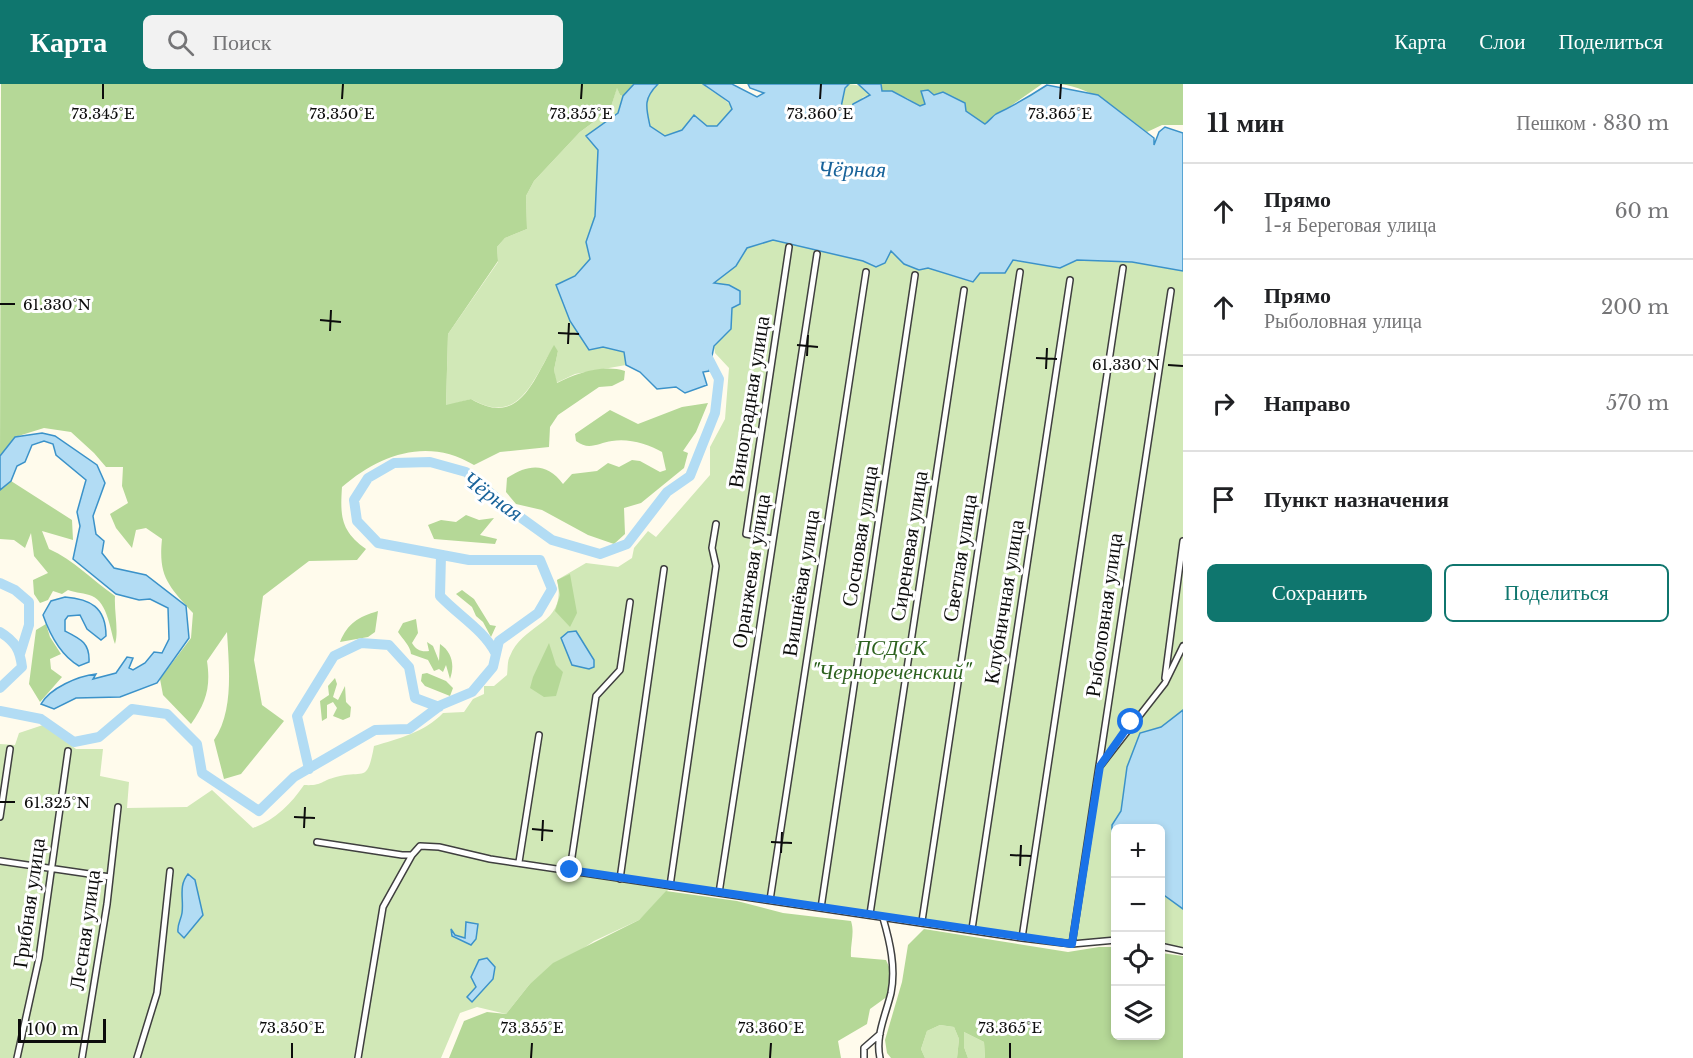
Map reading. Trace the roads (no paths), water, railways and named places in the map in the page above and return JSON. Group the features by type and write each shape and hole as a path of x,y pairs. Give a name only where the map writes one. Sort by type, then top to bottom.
{"street":[{"name":"Виноградная улица","path":"773,539 746,534 789,247"},
{"name":"Оранжевая улица","path":"719,893 817,254"},
{"path":"1022,938 1123,268"},
{"name":"Вишнёвая улица","path":"770,900 866,272"},
{"name":"Светлая улица","path":"922,921 1020,272"},
{"name":"Сосновая улица","path":"821,908 915,275"},
{"name":"Клубничная улица","path":"972,929 1070,280"},
{"name":"Сиреневая улица","path":"870,914 964,290"},
{"name":"Рыболовная улица","path":"1072,944 1100,766 1133,529 1171,291"},
{"path":"670,886 716,566 712,548 716,524"},
{"path":"1165,683 1183,541"},
{"path":"620,879 664,569"},
{"path":"570,870 596,696 620,670 630,603"},
{"path":"1100,766 1131,722 1165,683 1183,646"},
{"path":"519,862 539,735"},
{"path":"0,817 10,749"},
{"name":"Грибная улица","path":"17,1058 39,958 68,751"},
{"name":"Лесная улица","path":"82,1058 110,878 118,807"},
{"path":"317,842 412,855"},
{"path":"358,1058 383,907 412,855 420,846 439,847 490,859 620,879 870,914 883,918 922,921 1022,938 1072,944 1111,940"},
{"path":"0,861 110,878"},
{"path":"137,1058 157,993 170,871"},
{"path":"880,1058 878,1048 880,1034 892,978 890,942 883,918"},
{"path":"1165,947 1183,951"},
{"path":"864,1058 864,1048 880,1034"}],"water":[{"path":"634,84 658,84 648,99 647,114 650,126 665,136 682,130 694,115 707,126 717,126 732,109 729,102 703,84 732,84 757,97 764,93 750,88 748,84 849,84 845,88 840,112 845,115 850,114 853,104 870,95 858,84 881,84 882,91 892,91 920,106 925,104 921,91 928,90 934,95 943,92 965,103 966,111 985,124 996,114 1047,85 1098,95 1154,138 1154,145 1159,132 1165,127 1183,133 1183,271 1132,262 1077,260 1060,268 1013,260 1005,273 980,273 973,282 928,268 919,270 904,264 891,251 885,263 876,267 863,261 773,240 747,248 736,266 714,283 729,285 740,291 740,304 732,308 731,329 714,346 709,371 703,372 707,385 685,393 676,387 657,389 640,372 626,365 624,352 603,347 589,350 570,321 556,285 575,276 590,259 586,242 595,216 598,150 586,136 618,113 623,96"},
{"path":"42,433 55,436 97,465 105,483 93,516 96,534 104,541 102,553 114,568 146,575 186,606 189,638 157,683 120,697 76,698 54,709 41,704 51,693 65,684 89,675 96,674 93,679 116,673 127,657 133,658 129,668 133,670 145,663 154,652 162,653 169,639 168,608 150,599 139,600 116,594 73,559 80,526 77,512 86,480 56,455 53,444 44,441 32,445 25,462 17,466 11,481 0,490 0,456 15,437"},
{"path":"65,597 82,600 95,606 100,611 105,626 106,636 101,640 87,629 80,615 68,616 65,620 65,631 80,639 88,650 89,662 79,666 56,644 43,615 51,601"},
{"path":"576,631 594,660 594,667 589,669 572,665 561,638 568,632"},
{"path":"1183,710 1183,909 1165,896 1165,824 1113,824 1121,811 1127,767 1140,733 1161,727"},
{"path":"188,874 195,880 203,915 184,938 178,929 182,913 182,888"},
{"path":"466,922 478,924 476,939 471,945 452,936 451,929 455,935 465,938"},
{"path":"487,958 495,967 493,979 472,1002 467,997 476,987 471,977 479,960"}],"waterway":[{"name":"Чёрная","path":"0,711 41,719 74,742 99,737 132,709 167,714 197,744 202,773 259,811 294,777 375,730 409,729 441,705 472,692 493,667 499,641 538,613 552,589 540,560 469,560 378,543 357,521 354,500 368,478 394,463 430,462 466,472 509,509 552,540 600,554 627,544 667,492 690,476 715,413 719,379 703,348"},
{"path":"441,555 440,596 478,630 496,654"},
{"path":"0,583 15,590 29,602 29,625 20,654"},
{"name":"Чёрная","path":"0,632 16,646 22,667 0,688"},
{"path":"309,769 297,716 334,656 361,643 389,645 409,667 415,698 439,707"}],"park label":[{"name":"ПСДСК \"Чернореченский\"","path":"891,660"}]}
